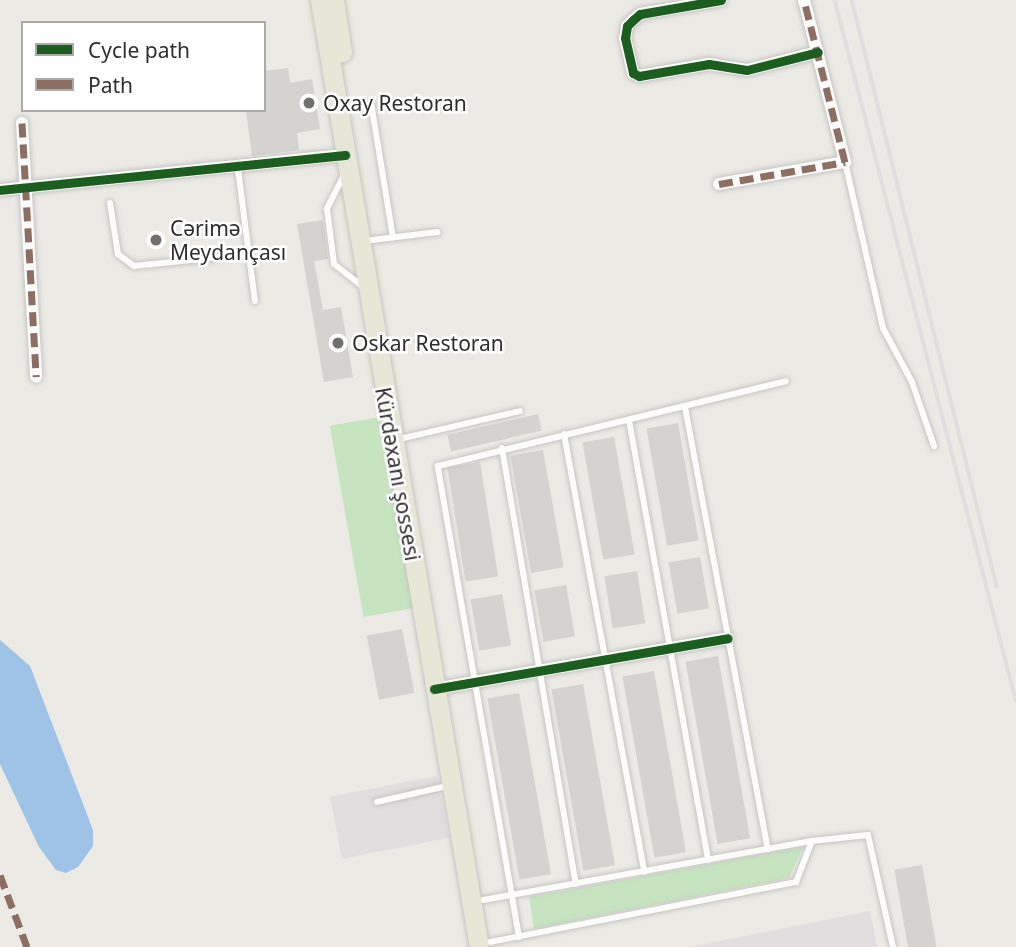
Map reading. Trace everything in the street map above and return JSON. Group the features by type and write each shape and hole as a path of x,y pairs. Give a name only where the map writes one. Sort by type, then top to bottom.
{"main road":[{"name":"Kürdəxanı şossesi","path":"320,0 351,164 372,240 404,438 453,785 487,945"},
{"name":"Kürdəxanı şossesi","path":"334,0 367,290 483,900 487,945"}],"street":[{"path":"721,0 640,14 626,26 625,38 633,73 639,76 709,64 747,70 818,52"},
{"path":"719,184 845,162 804,0"},
{"path":"22,123 29,186 36,377"},
{"path":"0,190 238,169 351,164"},
{"path":"441,687 728,638"}],"lane":[{"path":"371,103 393,237"},
{"path":"845,162 883,328 912,383 934,446"},
{"path":"351,164 327,209 334,264 367,290"},
{"path":"238,169 256,301"},
{"path":"110,203 118,254 134,266 249,254"},
{"path":"372,240 438,232"},
{"path":"519,937 438,471 442,461 786,382"},
{"path":"685,407 768,849"},
{"path":"404,438 520,411"},
{"path":"629,420 708,860"},
{"path":"564,434 644,872"},
{"path":"502,448 576,884"},
{"path":"376,802 453,785"},
{"path":"483,900 812,841 868,835 892,947"},
{"path":"487,945 796,882 812,841"}],"shaded area":[{"path":"437,776 449,838 342,859 330,797"},
{"path":"870,911 877,947 691,947"}],"green space":[{"path":"380,417 414,608 363,617 330,426"},
{"path":"803,847 789,878 534,929 529,897"}],"water":[{"path":"0,640 30,666 93,830 93,846 78,867 66,873 56,870 39,847 0,764"}],"building":[{"path":"288,68 290,83 312,79 320,129 297,133 299,150 252,156 246,112 266,112 266,71"},
{"path":"323,220 328,259 314,261 323,310 341,307 353,377 324,382 297,224"},
{"path":"538,414 542,431 451,451 447,435"},
{"path":"678,423 699,540 667,546 646,429"},
{"path":"614,437 635,554 603,560 582,443"},
{"path":"543,450 564,567 531,573 511,456"},
{"path":"480,462 498,577 466,582 447,467"},
{"path":"700,557 709,608 678,614 668,563"},
{"path":"637,571 645,623 613,629 604,576"},
{"path":"566,585 575,636 544,642 534,591"},
{"path":"502,594 511,645 480,651 470,600"},
{"path":"402,629 414,693 379,700 367,636"},
{"path":"718,656 750,838 718,844 686,662"},
{"path":"654,671 686,852 654,858 622,677"},
{"path":"583,684 615,865 583,871 551,690"},
{"path":"519,693 551,874 519,880 487,699"},
{"path":"922,865 936,947 908,947 894,870"}],"railway":[{"path":"835,0 1016,700"},
{"path":"852,0 997,586"}],"marked path":[{"path":"719,184 845,162 804,0"},
{"path":"22,123 36,377"},
{"path":"0,875 27,947"}],"cycle path":[{"path":"721,0 640,14 627,26 625,38 633,73 639,76 709,64 747,70 818,52"},
{"path":"0,190 345,155"},
{"path":"434,689 728,638"}],"place":[{"name":"Oxay Restoran","path":"309,103"},
{"name":"Cərimə Meydançası","path":"156,240"},
{"name":"Oskar Restoran","path":"338,343"}]}
